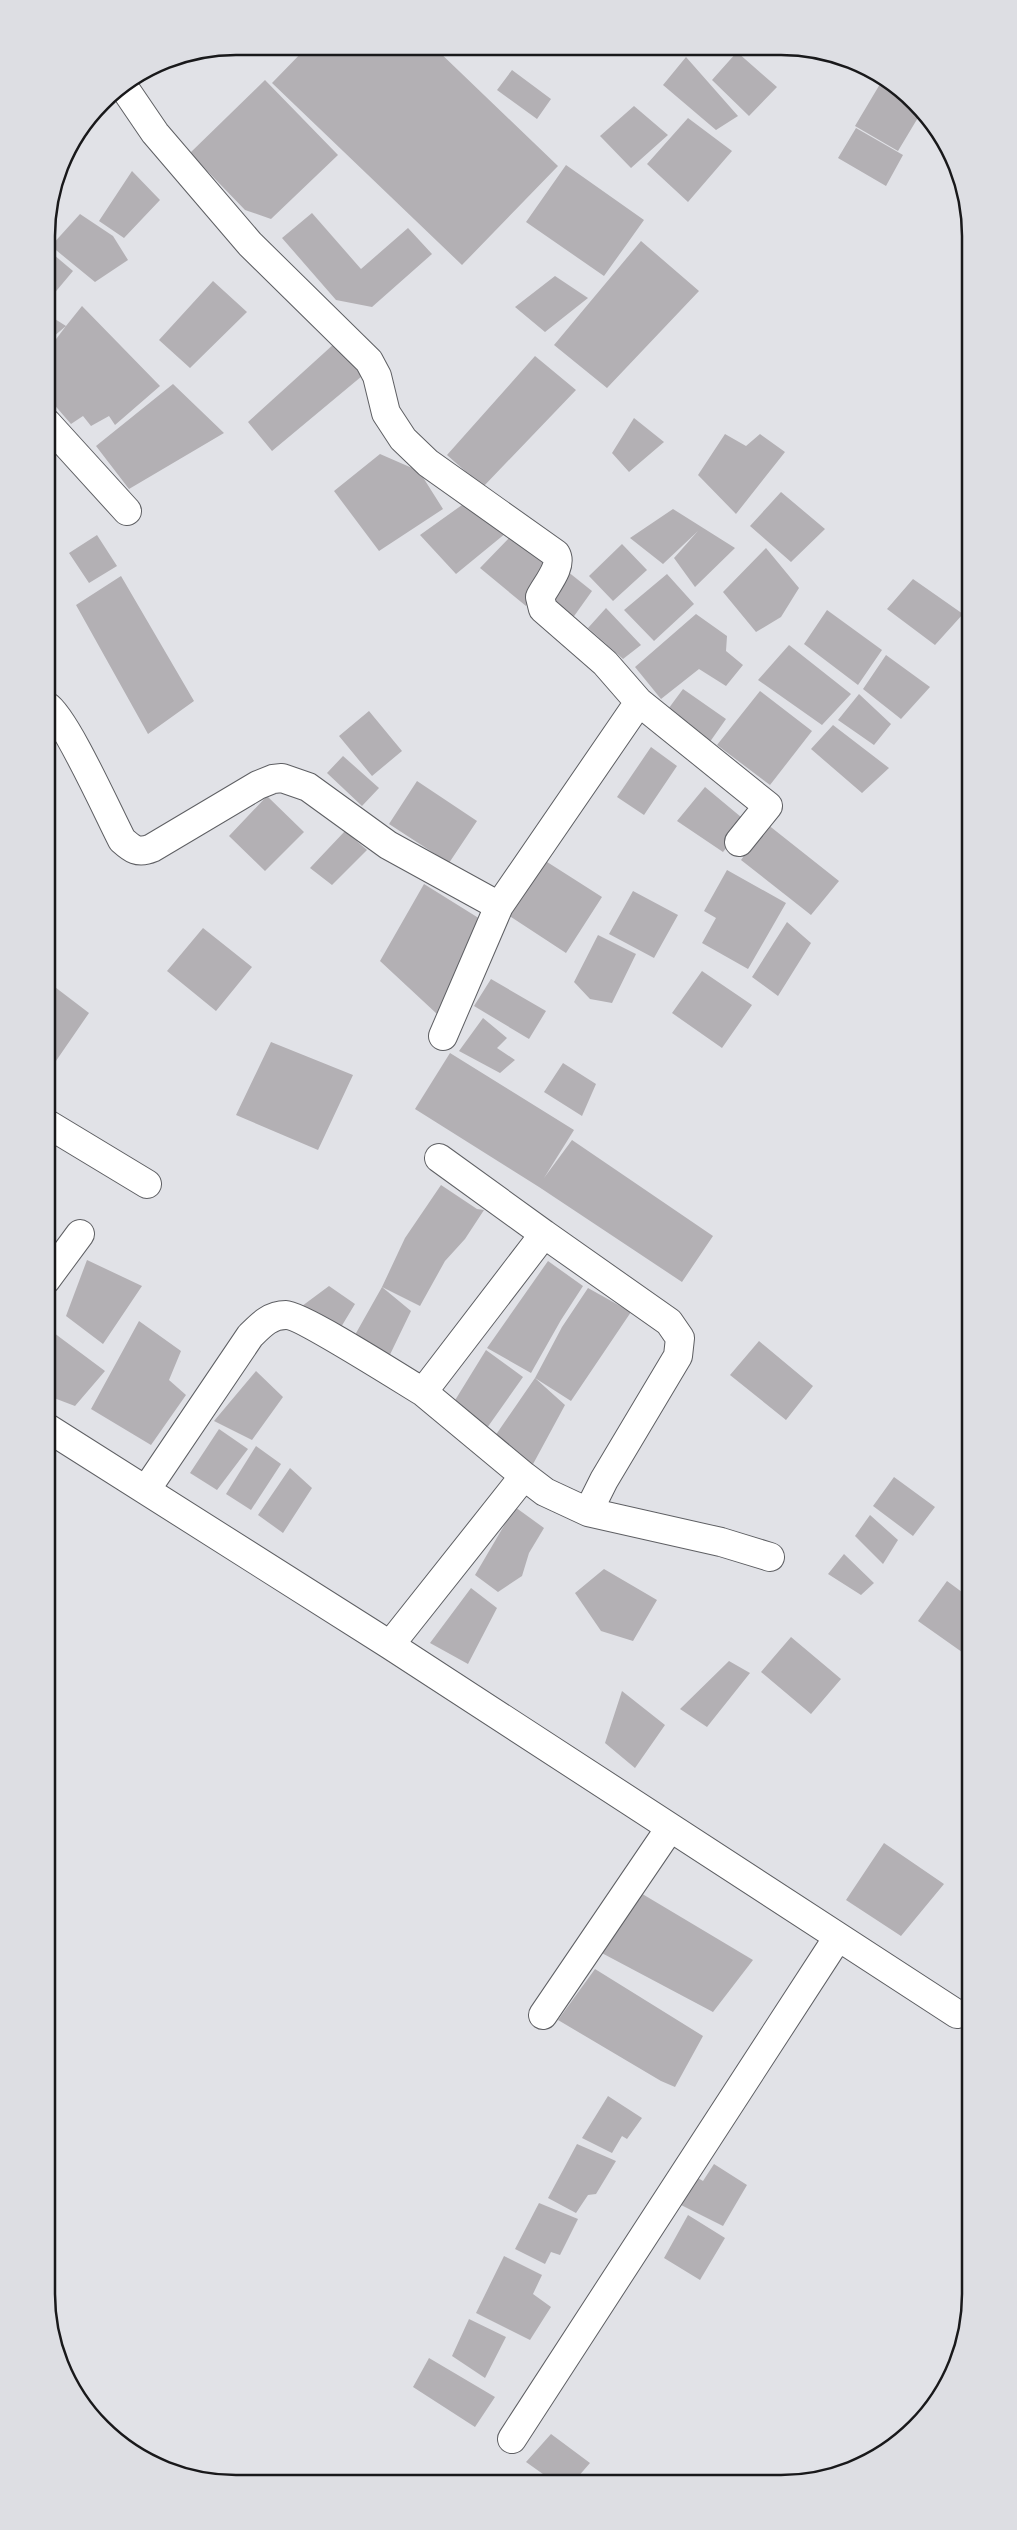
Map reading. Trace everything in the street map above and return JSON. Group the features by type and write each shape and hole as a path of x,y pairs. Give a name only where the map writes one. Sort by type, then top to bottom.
{"street":[{"path":"126,92 155,132 250,244 369,361 377,376 386,413 403,439 428,463 556,554 558,565 540,597 544,609 605,663 639,702 768,806 740,842"},
{"path":"55,432 128,511"},
{"path":"443,1036 500,906 639,702"},
{"path":"55,712 122,840 135,851 152,848 258,784 282,778 308,787 388,846 500,906"},
{"path":"55,1128 147,1184"},
{"path":"439,1158 669,1322 680,1338 678,1356 604,1480 588,1512"},
{"path":"55,1268 80,1234"},
{"path":"424,1392 544,1234"},
{"path":"146,1490 250,1336 266,1320 287,1315 313,1327 424,1392 545,1492 588,1512 721,1542 770,1557"},
{"path":"55,1432 390,1645 957,2014"},
{"path":"390,1645 524,1476"},
{"path":"543,2015 670,1828"},
{"path":"512,2440 838,1937"}],"building":[{"path":"299,55 442,55 558,166 462,265 272,83"},
{"path":"734,55 740,55 777,87 749,116 712,80"},
{"path":"686,57 738,116 716,130 663,85"},
{"path":"512,70 551,99 537,119 497,90"},
{"path":"265,80 338,155 271,219 245,210 190,153"},
{"path":"879,85 891,92 918,118 898,151 855,126"},
{"path":"634,106 668,135 631,168 600,136"},
{"path":"688,118 732,151 688,202 647,164"},
{"path":"856,128 903,155 886,186 838,158"},
{"path":"566,165 644,220 604,276 526,222"},
{"path":"132,171 160,200 124,238 99,221"},
{"path":"312,213 361,269 408,228 432,254 372,307 336,300 282,238"},
{"path":"80,214 113,236 128,260 95,282 55,249 55,242"},
{"path":"641,241 699,291 607,388 554,345"},
{"path":"55,256 73,271 55,292"},
{"path":"555,276 588,298 545,332 515,307"},
{"path":"213,281 247,312 190,368 159,340"},
{"path":"82,306 160,386 115,425 109,416 91,426 83,416 71,424 55,406 55,341"},
{"path":"55,319 66,326 55,335"},
{"path":"335,343 362,376 272,451 248,422"},
{"path":"535,356 576,390 483,487 447,455"},
{"path":"173,384 224,433 129,489 96,446"},
{"path":"634,418 664,442 629,472 612,453"},
{"path":"725,434 746,446 760,434 785,452 736,514 698,475"},
{"path":"380,454 419,471 443,509 379,551 334,491"},
{"path":"781,492 825,529 791,562 750,526"},
{"path":"469,500 506,533 456,574 420,535"},
{"path":"673,509 735,548 695,587 674,558 698,531 663,564 630,538"},
{"path":"513,534 552,558 526,606 480,568"},
{"path":"97,535 117,566 89,583 69,553"},
{"path":"622,544 647,570 613,601 589,576"},
{"path":"766,548 799,588 781,617 756,632 723,592"},
{"path":"567,571 592,591 572,619 548,598"},
{"path":"667,574 694,604 654,641 624,610"},
{"path":"121,576 194,701 148,734 76,605"},
{"path":"913,579 962,615 935,645 887,609"},
{"path":"606,608 641,645 623,659 588,628"},
{"path":"827,610 882,650 858,685 804,644"},
{"path":"696,614 727,636 726,651 743,665 726,686 699,669 661,699 635,667"},
{"path":"789,645 851,694 822,725 758,680"},
{"path":"886,655 930,687 901,719 863,689"},
{"path":"683,689 726,719 707,746 663,716"},
{"path":"760,691 812,731 770,785 717,745"},
{"path":"859,694 891,724 874,745 838,720"},
{"path":"369,711 402,751 372,776 339,736"},
{"path":"833,725 889,768 862,793 811,749"},
{"path":"651,747 677,766 644,815 617,797"},
{"path":"343,756 379,788 362,806 327,773"},
{"path":"417,781 477,821 449,863 389,824"},
{"path":"705,787 747,822 723,852 677,821"},
{"path":"267,796 304,832 265,871 229,836"},
{"path":"767,824 839,881 811,915 741,860"},
{"path":"345,831 367,850 332,885 310,868"},
{"path":"544,860 602,897 566,953 508,915"},
{"path":"727,870 786,903 748,969 702,943 716,918 704,911"},
{"path":"424,884 485,922 437,1014 380,961"},
{"path":"633,891 678,915 654,958 609,934"},
{"path":"787,922 811,943 778,996 752,977"},
{"path":"203,928 252,967 216,1011 167,971"},
{"path":"598,935 636,954 612,1003 590,999 574,982"},
{"path":"702,971 752,1005 722,1048 672,1013"},
{"path":"491,979 546,1011 529,1039 474,1006"},
{"path":"55,987 89,1013 55,1062"},
{"path":"483,1018 507,1038 497,1048 515,1060 500,1073 459,1051"},
{"path":"271,1042 353,1075 318,1150 236,1115"},
{"path":"450,1053 574,1130 544,1178 572,1140 713,1236 682,1282 539,1187 415,1109"},
{"path":"563,1063 596,1084 582,1116 544,1092"},
{"path":"441,1185 477,1209 484,1210 465,1239 445,1261 420,1306 382,1287 405,1238"},
{"path":"87,1260 142,1286 103,1344 66,1316"},
{"path":"548,1261 583,1286 531,1373 487,1348"},
{"path":"329,1286 355,1304 335,1337 298,1309"},
{"path":"382,1287 411,1311 384,1367 351,1342"},
{"path":"588,1288 631,1312 571,1401 535,1378 562,1327"},
{"path":"139,1321 181,1351 169,1380 186,1395 151,1445 91,1409"},
{"path":"55,1334 105,1371 75,1406 55,1398"},
{"path":"759,1341 813,1386 786,1420 730,1375"},
{"path":"486,1350 523,1377 487,1428 449,1410"},
{"path":"256,1371 283,1397 252,1440 214,1421"},
{"path":"535,1378 565,1405 532,1466 493,1439"},
{"path":"219,1429 248,1449 217,1490 190,1473"},
{"path":"256,1446 281,1464 251,1510 226,1494"},
{"path":"290,1468 312,1488 283,1533 258,1515"},
{"path":"894,1477 935,1507 913,1536 873,1506"},
{"path":"515,1507 544,1528 529,1553 522,1576 498,1592 475,1575"},
{"path":"870,1515 898,1540 883,1564 855,1536"},
{"path":"844,1554 874,1583 861,1595 828,1574"},
{"path":"604,1569 657,1600 633,1641 601,1631 575,1593"},
{"path":"947,1581 962,1592 962,1652 918,1621"},
{"path":"471,1588 497,1608 468,1664 430,1643"},
{"path":"791,1637 841,1679 811,1714 761,1672"},
{"path":"729,1661 750,1673 707,1727 680,1709"},
{"path":"622,1691 665,1725 635,1768 605,1743"},
{"path":"884,1843 944,1884 901,1936 846,1900"},
{"path":"634,1889 753,1960 713,2012 598,1951"},
{"path":"595,1969 703,2036 675,2087 661,2081 558,2020"},
{"path":"608,2096 642,2118 627,2139 622,2136 612,2153 582,2138"},
{"path":"577,2144 616,2161 596,2194 588,2195 576,2213 548,2198"},
{"path":"714,2164 747,2185 723,2226 677,2203 691,2174 703,2181"},
{"path":"539,2203 578,2219 560,2255 551,2252 545,2264 515,2249"},
{"path":"688,2215 725,2238 700,2280 664,2258"},
{"path":"504,2256 542,2275 533,2294 551,2307 530,2340 476,2313"},
{"path":"469,2319 506,2337 485,2378 452,2356"},
{"path":"429,2358 495,2397 475,2427 413,2387"},
{"path":"551,2434 590,2463 580,2475 544,2475 526,2462"}]}
